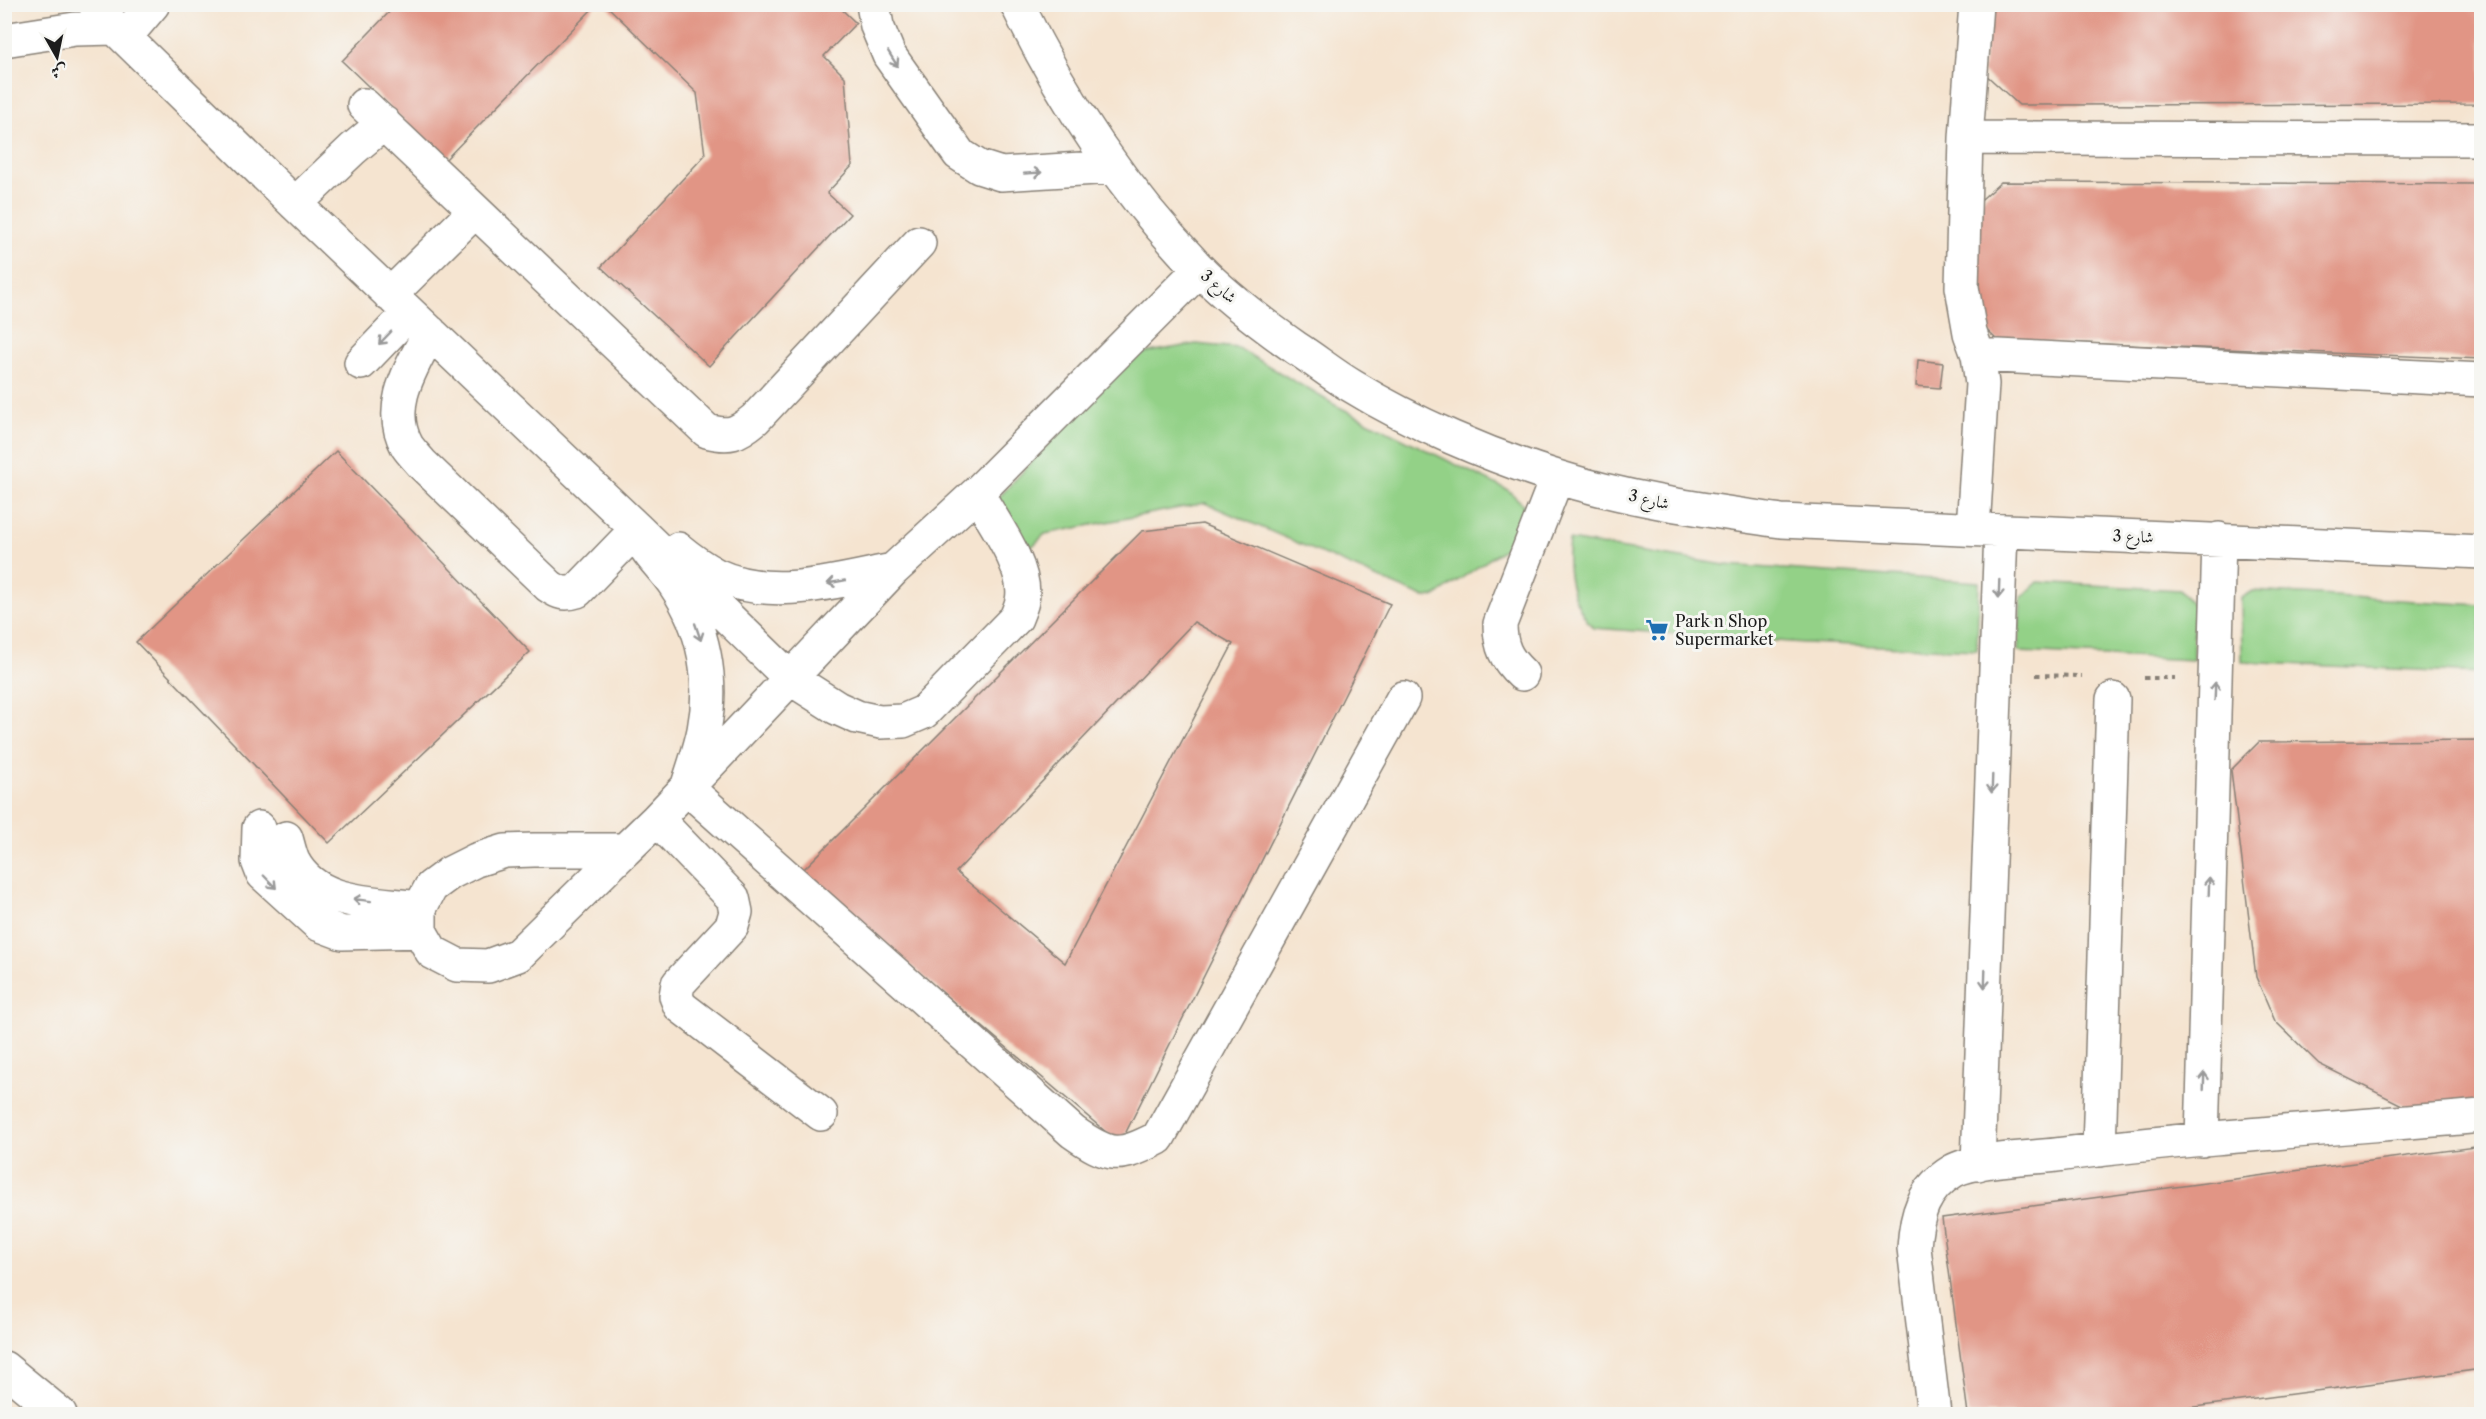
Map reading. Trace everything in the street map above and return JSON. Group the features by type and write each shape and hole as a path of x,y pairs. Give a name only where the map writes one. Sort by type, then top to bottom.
{"street":[{"path":"4,40 112,23 153,4"},
{"path":"873,4 877,26 889,55 959,154 979,167 1001,174 1113,167"},
{"name":"شارع 3","path":"1017,4 1033,38 1071,104 1113,167 1199,270 1263,325 1353,387 1452,438 1557,477 1669,504 1781,521 2481,552"},
{"path":"1976,4 1965,138 1962,287 1970,333 1981,370 1987,530 1978,1164"},
{"path":"112,23 295,204 790,678 837,708 858,717 880,722 903,721 924,712 1016,618 1023,600 1022,580 1015,562 977,494"},
{"path":"295,204 353,149 374,114 694,420 707,431 724,435 741,430 754,419 919,243"},
{"path":"1965,138 2481,139"},
{"path":"370,371 414,317 475,211"},
{"path":"625,850 534,850 495,854 476,860 450,873 431,887 420,919 432,952 457,965 488,966 518,955 657,819 893,570 977,494 1199,270"},
{"path":"414,317 406,378 399,400 399,424 407,446 422,464 549,586 557,592 567,594 577,591 637,529"},
{"path":"1978,355 2481,380"},
{"path":"1522,674 1508,661 1500,644 1500,624 1557,477"},
{"path":"637,529 657,535 702,567 741,583 771,587 802,587 893,570"},
{"path":"637,529 644,548 675,585 691,612 701,640 707,670 708,700 704,731 687,788"},
{"path":"2202,1140 2219,539"},
{"path":"687,788 1073,1132 1099,1151 1130,1152 1158,1137 1403,698"},
{"path":"2098,1150 2114,699"},
{"path":"657,819 733,898 736,912 732,926 678,984 676,996 680,1006 821,1114"},
{"path":"273,833 307,879 326,893 420,919"},
{"path":"1934,1414 1914,1248 1921,1204 1935,1184 1955,1170 1978,1164 2098,1150 2481,1116"},
{"path":"4,1368 60,1414"}],"green space":[{"path":"1196,344 1238,348 1335,405 1508,490 1527,508 1514,542 1434,597 1425,598 1205,503 1045,534 1018,560 990,507 1097,391 1137,354"},
{"path":"1569,540 1725,565 1979,582 1977,650 1805,643 1593,628 1579,608 1571,587 1568,564"},
{"path":"2038,582 2180,590 2194,606 2193,660 2018,652 2021,598"},
{"path":"2252,591 2481,605 2481,673 2242,662 2241,598"}],"building":[{"path":"397,4 597,4 445,160 342,61"},
{"path":"605,4 836,4 856,23 824,56 845,77 852,166 827,193 850,214 709,366 601,267 705,155 697,93"},
{"path":"1989,4 2482,4 2482,104 2019,105 1983,72"},
{"path":"2001,182 2482,184 2482,359 1997,340 1968,312 1973,207"},
{"path":"1918,360 1943,363 1940,388 1916,386"},
{"path":"336,451 530,652 329,843 136,642"},
{"path":"1202,524 1390,604 1120,1144 801,872 1142,531","holes":["1194,622 1233,644 1065,963 956,872"]},
{"path":"2482,740 2482,1103 2408,1108 2319,1064 2275,1021 2256,977 2231,770 2259,742"},
{"path":"2482,1146 2482,1369 2141,1414 1968,1414 1942,1218"}],"place":[{"name":"Park n Shop Supermarket","path":"1657,630"}]}
